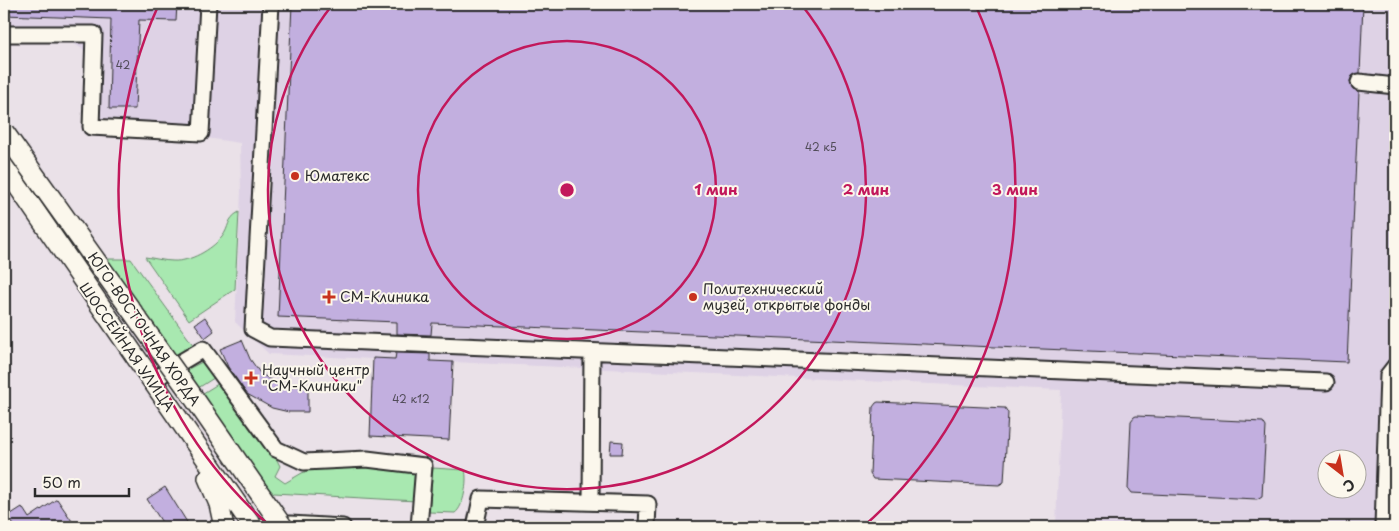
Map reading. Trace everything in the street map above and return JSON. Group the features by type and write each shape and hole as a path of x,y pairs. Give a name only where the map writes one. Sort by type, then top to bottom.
{"main road":[{"name":"ЮГО-ВОСТОЧНАЯ ХОРДА","path":"4,132 189,391 283,527"},
{"name":"ШОССЕЙНАЯ УЛИЦА","path":"4,166 253,527"},
{"name":"ЮГО-ВОСТОЧНАЯ ХОРДА","path":"4,181 249,527"},
{"path":"196,452 219,504 224,527"}],"street":[{"path":"4,34 94,34 90,127 201,133 208,4"},
{"path":"270,4 254,329 270,338 1326,382"},
{"path":"1359,82 1395,86"},
{"path":"152,382 171,368 203,350 276,449 304,462 367,459 424,466 419,527"},
{"path":"591,502 592,352"},
{"path":"1383,527 1388,375 1395,366"},
{"path":"475,527 481,499 648,504 647,527"},
{"path":"253,527 290,524 343,527"}],"shaded area":[{"path":"4,4 1395,4 1395,527 1056,527 1061,390 453,362 449,440 370,436 373,359 269,354 235,322 241,192 240,143 180,134 86,128 92,55 68,40 4,31"}],"green space":[{"path":"239,212 235,289 189,320 145,257 166,261 180,261 200,254 222,237 232,217"},
{"path":"105,259 131,259 196,349 173,360"},
{"path":"206,360 217,376 195,390 182,372"},
{"path":"221,382 277,460 280,466 275,476 285,483 302,473 324,465 409,470 418,480 416,501 274,493 249,466 200,395"},
{"path":"433,468 465,470 464,493 461,505 455,513 429,512"}],"building":[{"path":"4,4 177,4 176,21 139,20 135,109 109,109 111,19 4,15"},
{"path":"292,4 1363,4 1360,73 1352,76 1350,81 1353,89 1359,91 1347,362 432,323 431,335 397,334 397,322 278,317"},
{"path":"205,317 214,331 205,338 195,324"},
{"name":"Научный центр \"СМ-Клиники\"","path":"242,340 250,359 260,373 274,382 291,386 308,386 308,412 289,412 272,408 247,394 228,367 220,349"},
{"path":"396,353 430,354 430,361 453,362 449,440 370,436 373,358 395,359"},
{"path":"878,402 1005,408 1008,413 1004,482 999,485 873,479 870,474 873,407"},
{"path":"1136,416 1263,422 1266,427 1262,496 1257,499 1131,493 1128,489 1131,421"},
{"path":"611,441 623,442 622,454 610,454"},
{"path":"165,487 190,527 165,527 147,499"},
{"path":"57,499 76,527 15,527 8,516 22,507 29,518"}],"place":[{"name":"Юматекс","path":"295,176"},
{"name":"СМ-Клиника","path":"329,297"},
{"name":"Политехнический музей, открытые фонды","path":"693,297"},
{"name":"Научный центр \"СМ-Клиники\"","path":"251,378"}]}
